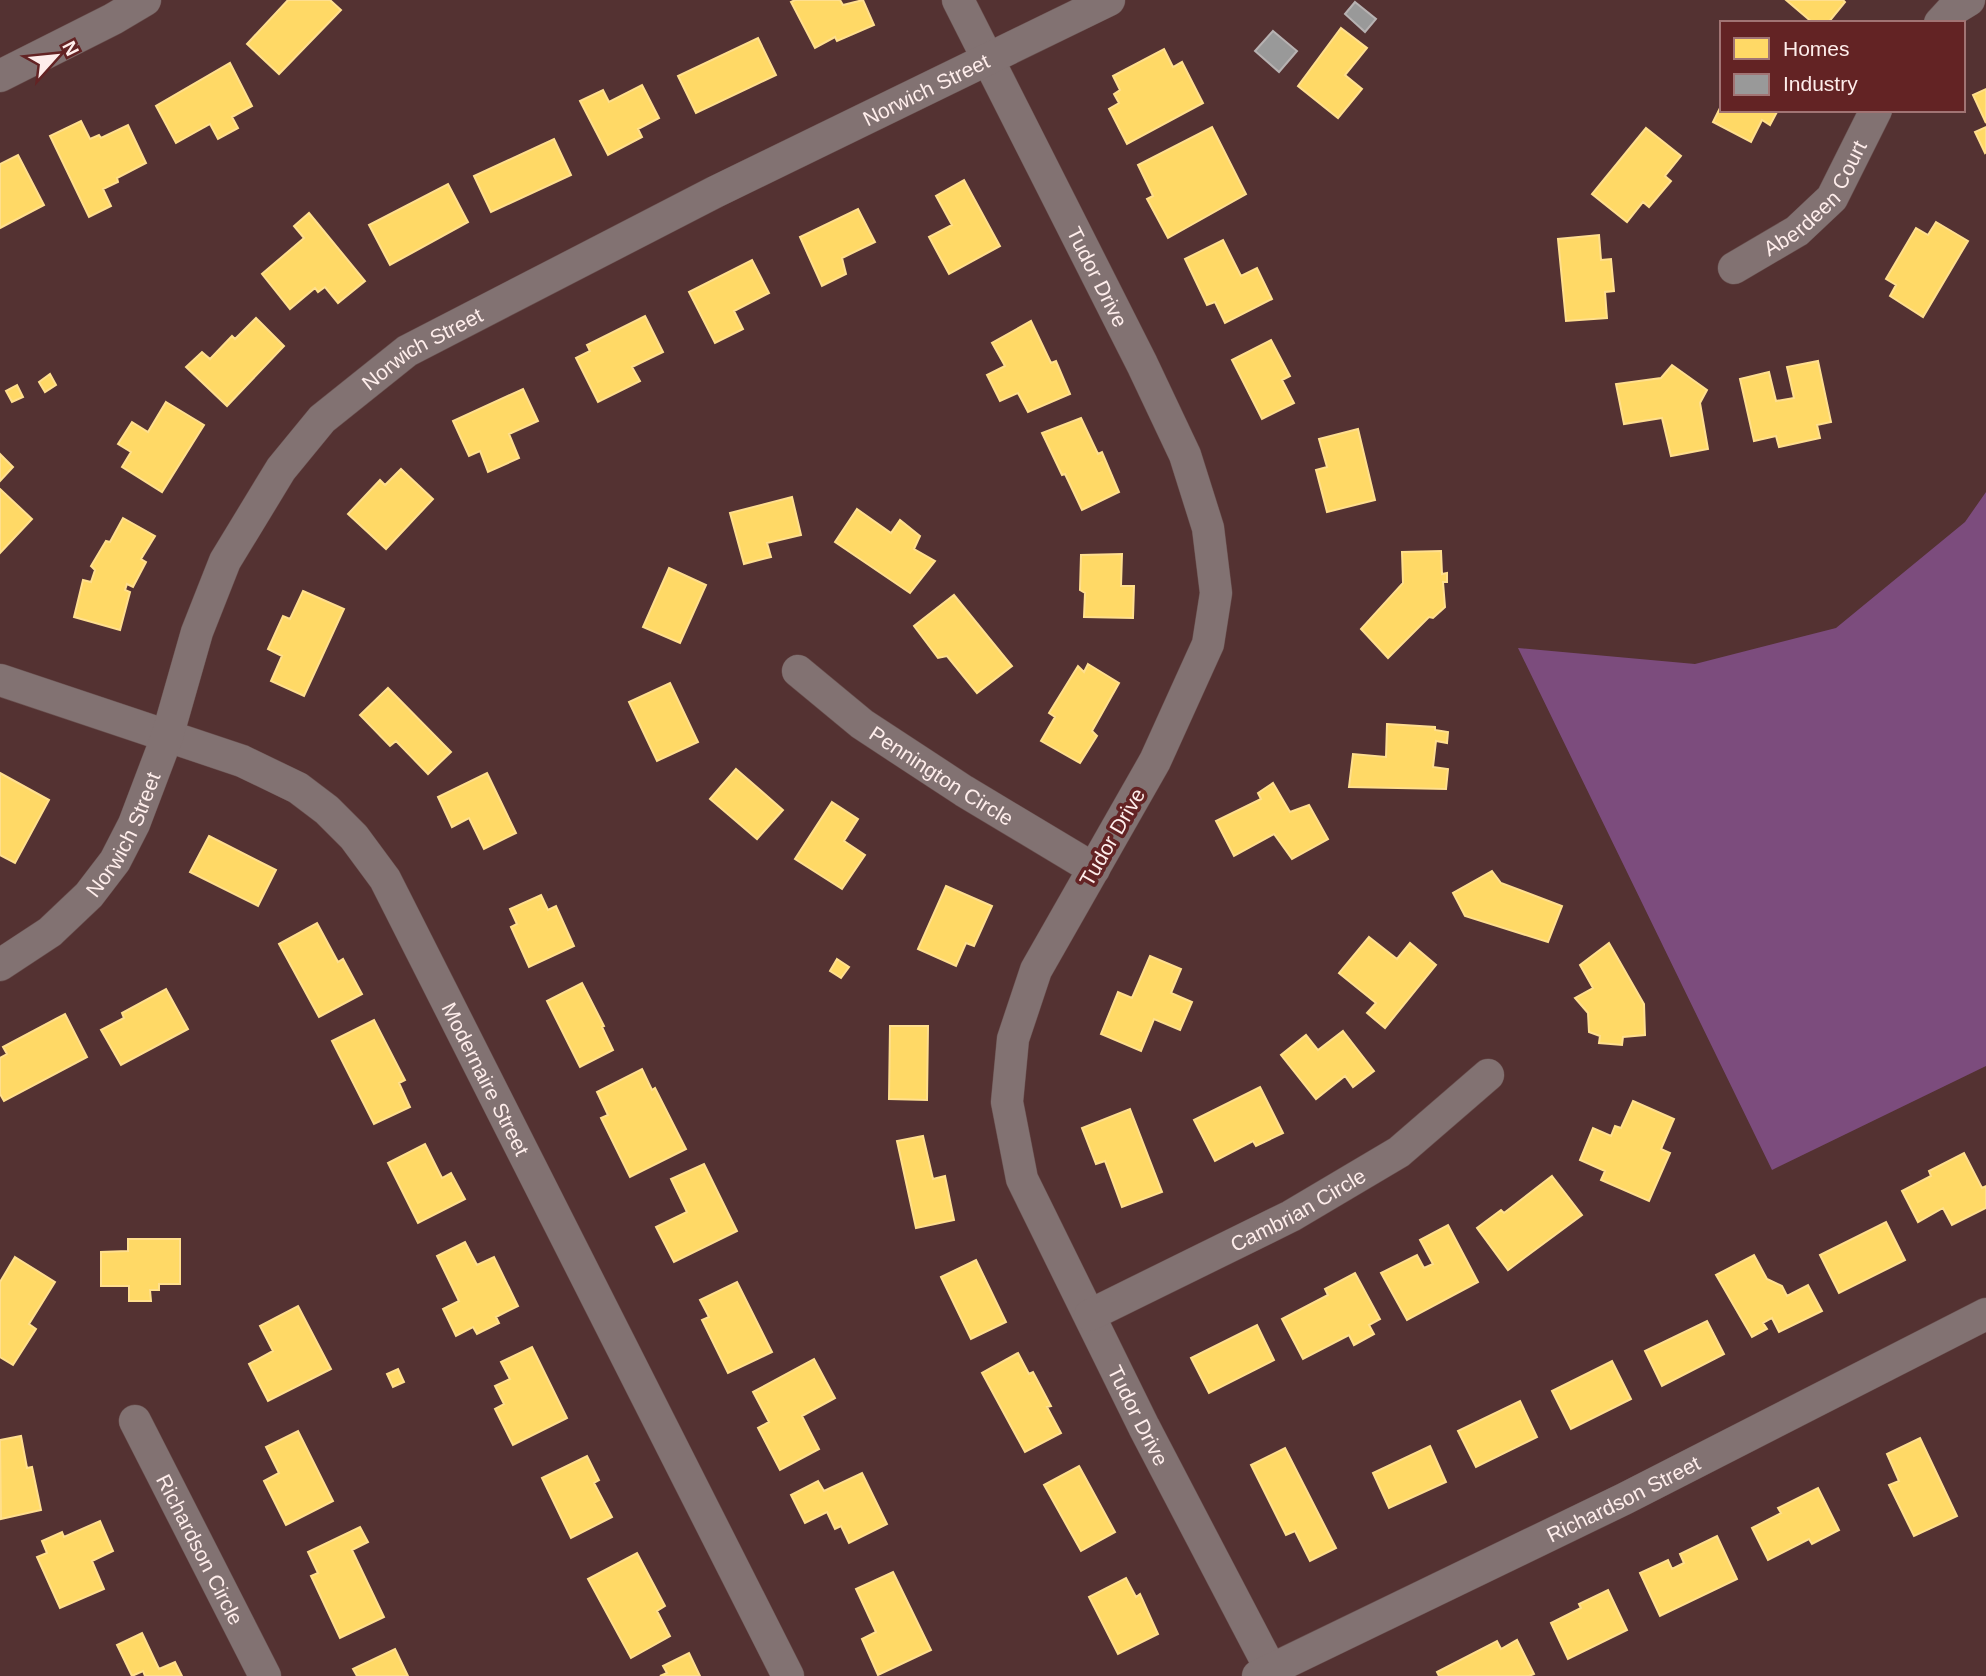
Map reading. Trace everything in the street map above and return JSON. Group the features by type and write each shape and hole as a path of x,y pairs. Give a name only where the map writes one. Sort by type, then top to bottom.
{"street":[{"path":"0,76 145,0"},
{"name":"Tudor Drive","path":"958,0 1180,444 1208,528 1216,593 1208,644 1155,761 1036,971 1013,1039 1006,1102 1023,1179 1264,1673"},
{"name":"Norwich Street","path":"0,965 50,932 89,895 115,861 134,824 167,737 197,632 225,561 281,469 321,419 407,351 715,192 1109,0"},
{"path":"1942,21 1951,11 1969,0"},
{"name":"Aberdeen Court","path":"1734,268 1797,231 1832,198 1875,112"},
{"name":"Pennington Circle","path":"798,670 874,731 964,791 1094,869"},
{"name":"Modernaire Street","path":"0,680 242,761 298,788 327,810 354,837 385,878 788,1676"},
{"name":"Cambrian Circle","path":"1090,1315 1291,1216 1399,1152 1488,1075"},
{"name":"Richardson Street","path":"1264,1673 1624,1499 1986,1314"},
{"name":"Richardson Circle","path":"135,1421 265,1676"}],"shaded area":[{"path":"1986,492 1986,1066 1772,1170 1518,648 1695,664 1836,628 1965,522"}],"building: Homes":[{"path":"288,0 330,0 341,10 279,74 247,44"},
{"path":"840,0 843,5 863,0 874,25 837,41 835,37 815,48 791,2"},
{"path":"1786,0 1845,2 1830,21 1811,21"},
{"path":"1341,28 1367,48 1345,75 1362,89 1338,118 1298,86"},
{"path":"758,38 776,75 696,113 678,76"},
{"path":"1164,49 1173,67 1182,62 1203,103 1127,144 1109,109 1119,103 1114,94 1120,90 1113,76"},
{"path":"230,63 252,106 232,117 238,128 218,139 210,124 176,143 156,106"},
{"path":"642,85 659,118 638,129 642,137 608,155 580,101 603,90 609,102"},
{"path":"1986,89 1986,123 1973,95"},
{"path":"1720,108 1720,112 1777,112 1770,125 1762,120 1751,142 1713,122"},
{"path":"81,121 90,139 99,135 101,138 128,125 146,163 117,178 118,182 103,189 111,206 89,217 50,136"},
{"path":"1212,127 1246,194 1168,238 1147,199 1153,196 1138,165"},
{"path":"1986,127 1986,152 1985,153 1975,132"},
{"path":"1646,128 1681,156 1665,176 1671,181 1649,207 1643,202 1627,222 1592,194"},
{"path":"554,139 571,175 491,212 474,176"},
{"path":"18,155 44,205 0,228 0,164"},
{"path":"964,180 1000,246 949,274 929,237 952,225 936,196"},
{"path":"448,184 468,222 390,265 369,225"},
{"path":"858,209 875,242 842,258 846,274 822,286 800,237"},
{"path":"309,213 365,281 338,303 325,287 318,292 315,288 290,309 262,274 304,238 294,226"},
{"path":"1936,222 1968,241 1923,317 1890,296 1896,285 1886,279 1916,228 1928,235"},
{"path":"1599,235 1601,260 1611,259 1614,291 1605,292 1607,318 1566,321 1558,239"},
{"path":"1223,240 1241,276 1257,268 1272,299 1225,323 1215,302 1207,305 1185,259"},
{"path":"752,260 769,293 734,311 743,329 715,343 689,292"},
{"path":"645,316 663,352 632,367 640,381 598,402 576,358 590,351 587,345"},
{"path":"256,318 284,346 227,406 186,367 202,352 210,359 232,336 235,339"},
{"path":"1031,321 1051,363 1056,361 1070,394 1028,412 1018,393 1000,401 987,375 1005,366 992,343"},
{"path":"1271,340 1290,376 1282,380 1294,403 1262,419 1232,360"},
{"path":"1818,361 1831,422 1817,425 1820,438 1779,447 1776,436 1754,441 1740,379 1769,372 1776,401 1794,398 1787,367"},
{"path":"1672,365 1707,390 1700,403 1708,449 1671,456 1662,418 1624,424 1616,384 1661,378"},
{"path":"50,374 56,385 45,392 39,382"},
{"path":"17,385 23,397 12,402 6,391"},
{"path":"523,389 538,421 509,434 519,458 488,472 480,451 469,456 453,421"},
{"path":"166,402 204,425 162,492 122,467 131,452 118,444 132,422 148,432"},
{"path":"1081,418 1098,454 1102,452 1119,492 1082,510 1042,433"},
{"path":"1358,429 1375,500 1327,512 1316,470 1327,467 1319,439"},
{"path":"0,454 13,467 0,481"},
{"path":"401,469 433,499 386,549 348,514 380,480 385,485"},
{"path":"0,489 32,519 0,553"},
{"path":"792,497 801,535 767,543 771,557 744,564 730,513"},
{"path":"857,509 891,533 900,520 920,536 914,549 935,561 910,593 835,542"},
{"path":"123,518 155,536 141,559 146,562 133,587 127,584 125,590 130,592 120,630 74,617 83,580 91,582 95,570 91,566 106,541 110,542"},
{"path":"1441,551 1442,574 1447,573 1447,582 1443,582 1445,607 1433,618 1429,617 1388,658 1361,629 1403,583 1402,552"},
{"path":"1122,554 1121,586 1134,586 1133,618 1084,617 1085,593 1080,590 1081,555"},
{"path":"669,568 706,585 680,643 643,627"},
{"path":"303,591 344,609 304,696 271,681 282,656 268,649 283,616 290,619"},
{"path":"954,595 1012,666 977,693 947,656 938,658 914,626"},
{"path":"1088,664 1119,683 1092,731 1097,736 1080,763 1041,741 1055,717 1049,713 1078,666 1084,672"},
{"path":"670,683 698,742 657,761 629,702"},
{"path":"388,688 451,752 428,774 396,741 390,746 360,715"},
{"path":"1387,724 1435,727 1435,730 1448,732 1447,743 1436,741 1433,767 1448,769 1446,789 1349,787 1353,754 1386,757"},
{"path":"736,769 783,810 757,839 710,799"},
{"path":"0,773 49,800 15,863 0,855"},
{"path":"487,773 516,833 484,849 469,818 452,827 438,797"},
{"path":"1273,783 1290,812 1309,805 1328,839 1292,859 1274,834 1234,856 1216,821 1261,799 1258,793"},
{"path":"832,802 858,819 844,841 865,855 842,889 795,859"},
{"path":"209,836 276,870 258,906 190,872"},
{"path":"1492,871 1501,883 1562,906 1548,942 1465,916 1453,893"},
{"path":"946,886 992,906 974,946 966,943 956,966 918,949"},
{"path":"541,895 548,910 556,906 574,946 529,967 511,927 517,924 510,909"},
{"path":"317,923 338,962 343,959 362,994 319,1017 279,944"},
{"path":"1369,937 1397,959 1410,943 1436,965 1385,1028 1367,1013 1376,1003 1339,973"},
{"path":"1609,943 1644,1004 1645,1035 1623,1037 1622,1045 1599,1043 1600,1036 1589,1032 1588,1013 1575,998 1593,988 1580,965"},
{"path":"1150,956 1181,969 1171,993 1192,1002 1180,1030 1154,1019 1141,1051 1101,1034 1118,992 1132,998"},
{"path":"837,959 849,967 841,978 830,971"},
{"path":"582,983 613,1050 580,1067 547,1001"},
{"path":"166,989 188,1029 121,1065 101,1030 124,1018 122,1013"},
{"path":"65,1014 87,1057 4,1101 0,1094 0,1058 7,1054 3,1047"},
{"path":"374,1020 405,1080 399,1083 410,1107 374,1124 332,1041"},
{"path":"890,1026 928,1026 927,1100 889,1099"},
{"path":"1343,1031 1374,1071 1353,1087 1345,1076 1316,1099 1281,1055 1306,1035 1318,1050"},
{"path":"642,1069 652,1090 655,1088 686,1149 630,1177 601,1118 608,1115 597,1092"},
{"path":"1260,1087 1283,1133 1256,1146 1253,1141 1215,1161 1194,1120"},
{"path":"1633,1101 1674,1119 1661,1149 1670,1153 1649,1201 1601,1180 1605,1171 1580,1160 1593,1128 1611,1136 1615,1126 1621,1128"},
{"path":"1130,1109 1162,1192 1122,1207 1105,1161 1096,1164 1082,1128"},
{"path":"923,1136 933,1179 945,1176 954,1220 916,1228 897,1141"},
{"path":"425,1144 442,1178 451,1173 465,1199 418,1223 388,1163"},
{"path":"1964,1153 1982,1188 1986,1186 1986,1208 1952,1225 1943,1208 1918,1222 1902,1191 1931,1176 1929,1171"},
{"path":"704,1164 737,1231 674,1262 656,1227 687,1212 671,1179"},
{"path":"1552,1176 1582,1215 1508,1270 1477,1228 1501,1210 1504,1213"},
{"path":"1886,1222 1905,1260 1839,1293 1820,1255"},
{"path":"1448,1225 1478,1282 1407,1320 1381,1273 1417,1255 1424,1268 1433,1264 1420,1240"},
{"path":"128,1239 180,1239 180,1284 159,1284 159,1290 150,1290 151,1301 129,1301 129,1286 101,1286 101,1252 128,1251"},
{"path":"465,1242 477,1265 494,1257 518,1306 496,1317 499,1323 477,1334 473,1327 456,1336 443,1309 459,1301 437,1256"},
{"path":"1754,1255 1767,1279 1782,1286 1787,1296 1808,1285 1822,1311 1779,1332 1772,1318 1763,1323 1767,1329 1752,1337 1716,1275"},
{"path":"15,1257 55,1282 29,1324 36,1329 13,1365 0,1357 0,1282"},
{"path":"976,1260 1006,1322 971,1339 941,1277"},
{"path":"1355,1273 1380,1319 1369,1325 1374,1334 1354,1345 1349,1335 1303,1359 1282,1319 1328,1295 1325,1289"},
{"path":"737,1282 772,1352 728,1373 702,1320 709,1317 700,1300"},
{"path":"298,1306 331,1369 268,1401 249,1364 273,1351 260,1326"},
{"path":"1707,1321 1724,1354 1662,1386 1645,1351"},
{"path":"1257,1325 1274,1360 1209,1393 1191,1358"},
{"path":"532,1347 567,1418 513,1445 495,1409 504,1404 495,1386 510,1379 501,1362"},
{"path":"1018,1353 1029,1374 1033,1372 1051,1406 1047,1407 1061,1433 1025,1452 982,1373"},
{"path":"814,1359 835,1398 802,1416 819,1449 780,1470 758,1428 769,1422 753,1392"},
{"path":"1612,1361 1631,1399 1571,1429 1552,1391"},
{"path":"398,1369 404,1382 393,1387 387,1374"},
{"path":"1520,1401 1537,1437 1476,1467 1458,1431"},
{"path":"298,1431 333,1501 286,1525 264,1481 279,1473 266,1447"},
{"path":"21,1436 27,1468 32,1467 41,1510 1,1519 0,1440"},
{"path":"1920,1438 1957,1516 1914,1536 1889,1485 1899,1481 1887,1454"},
{"path":"1430,1446 1446,1482 1389,1508 1373,1473"},
{"path":"1285,1448 1336,1548 1310,1561 1295,1531 1286,1535 1251,1465"},
{"path":"587,1456 599,1480 594,1483 612,1517 571,1538 542,1478"},
{"path":"1079,1466 1115,1532 1081,1551 1044,1485"},
{"path":"862,1473 887,1524 849,1543 841,1526 835,1529 827,1512 805,1523 791,1495 818,1481 824,1491"},
{"path":"1818,1488 1839,1530 1812,1544 1809,1539 1768,1560 1752,1528 1781,1513 1778,1508"},
{"path":"100,1521 113,1551 92,1561 104,1589 60,1608 37,1557 47,1553 42,1541 62,1532 64,1537"},
{"path":"360,1527 368,1542 352,1550 384,1617 340,1638 311,1576 318,1573 308,1552"},
{"path":"1717,1536 1737,1579 1660,1616 1640,1573 1668,1560 1672,1569 1684,1563 1680,1554"},
{"path":"637,1553 665,1606 657,1611 670,1636 631,1658 588,1579"},
{"path":"893,1572 931,1650 878,1675 862,1639 876,1632 856,1589"},
{"path":"1126,1578 1136,1597 1140,1594 1158,1634 1118,1654 1089,1597"},
{"path":"1608,1590 1627,1630 1568,1659 1551,1623 1581,1608 1579,1604"},
{"path":"142,1633 159,1669 175,1662 182,1676 145,1676 143,1671 132,1676 117,1645"},
{"path":"1517,1640 1534,1674 1439,1676 1437,1672 1497,1641 1501,1649"},
{"path":"395,1649 408,1676 357,1676 353,1669"},
{"path":"689,1653 700,1676 660,1676 667,1673 663,1666"}],"building: Industry":[{"path":"1355,2 1376,19 1365,32 1345,14"},
{"path":"1273,31 1297,51 1279,72 1255,51"}]}
